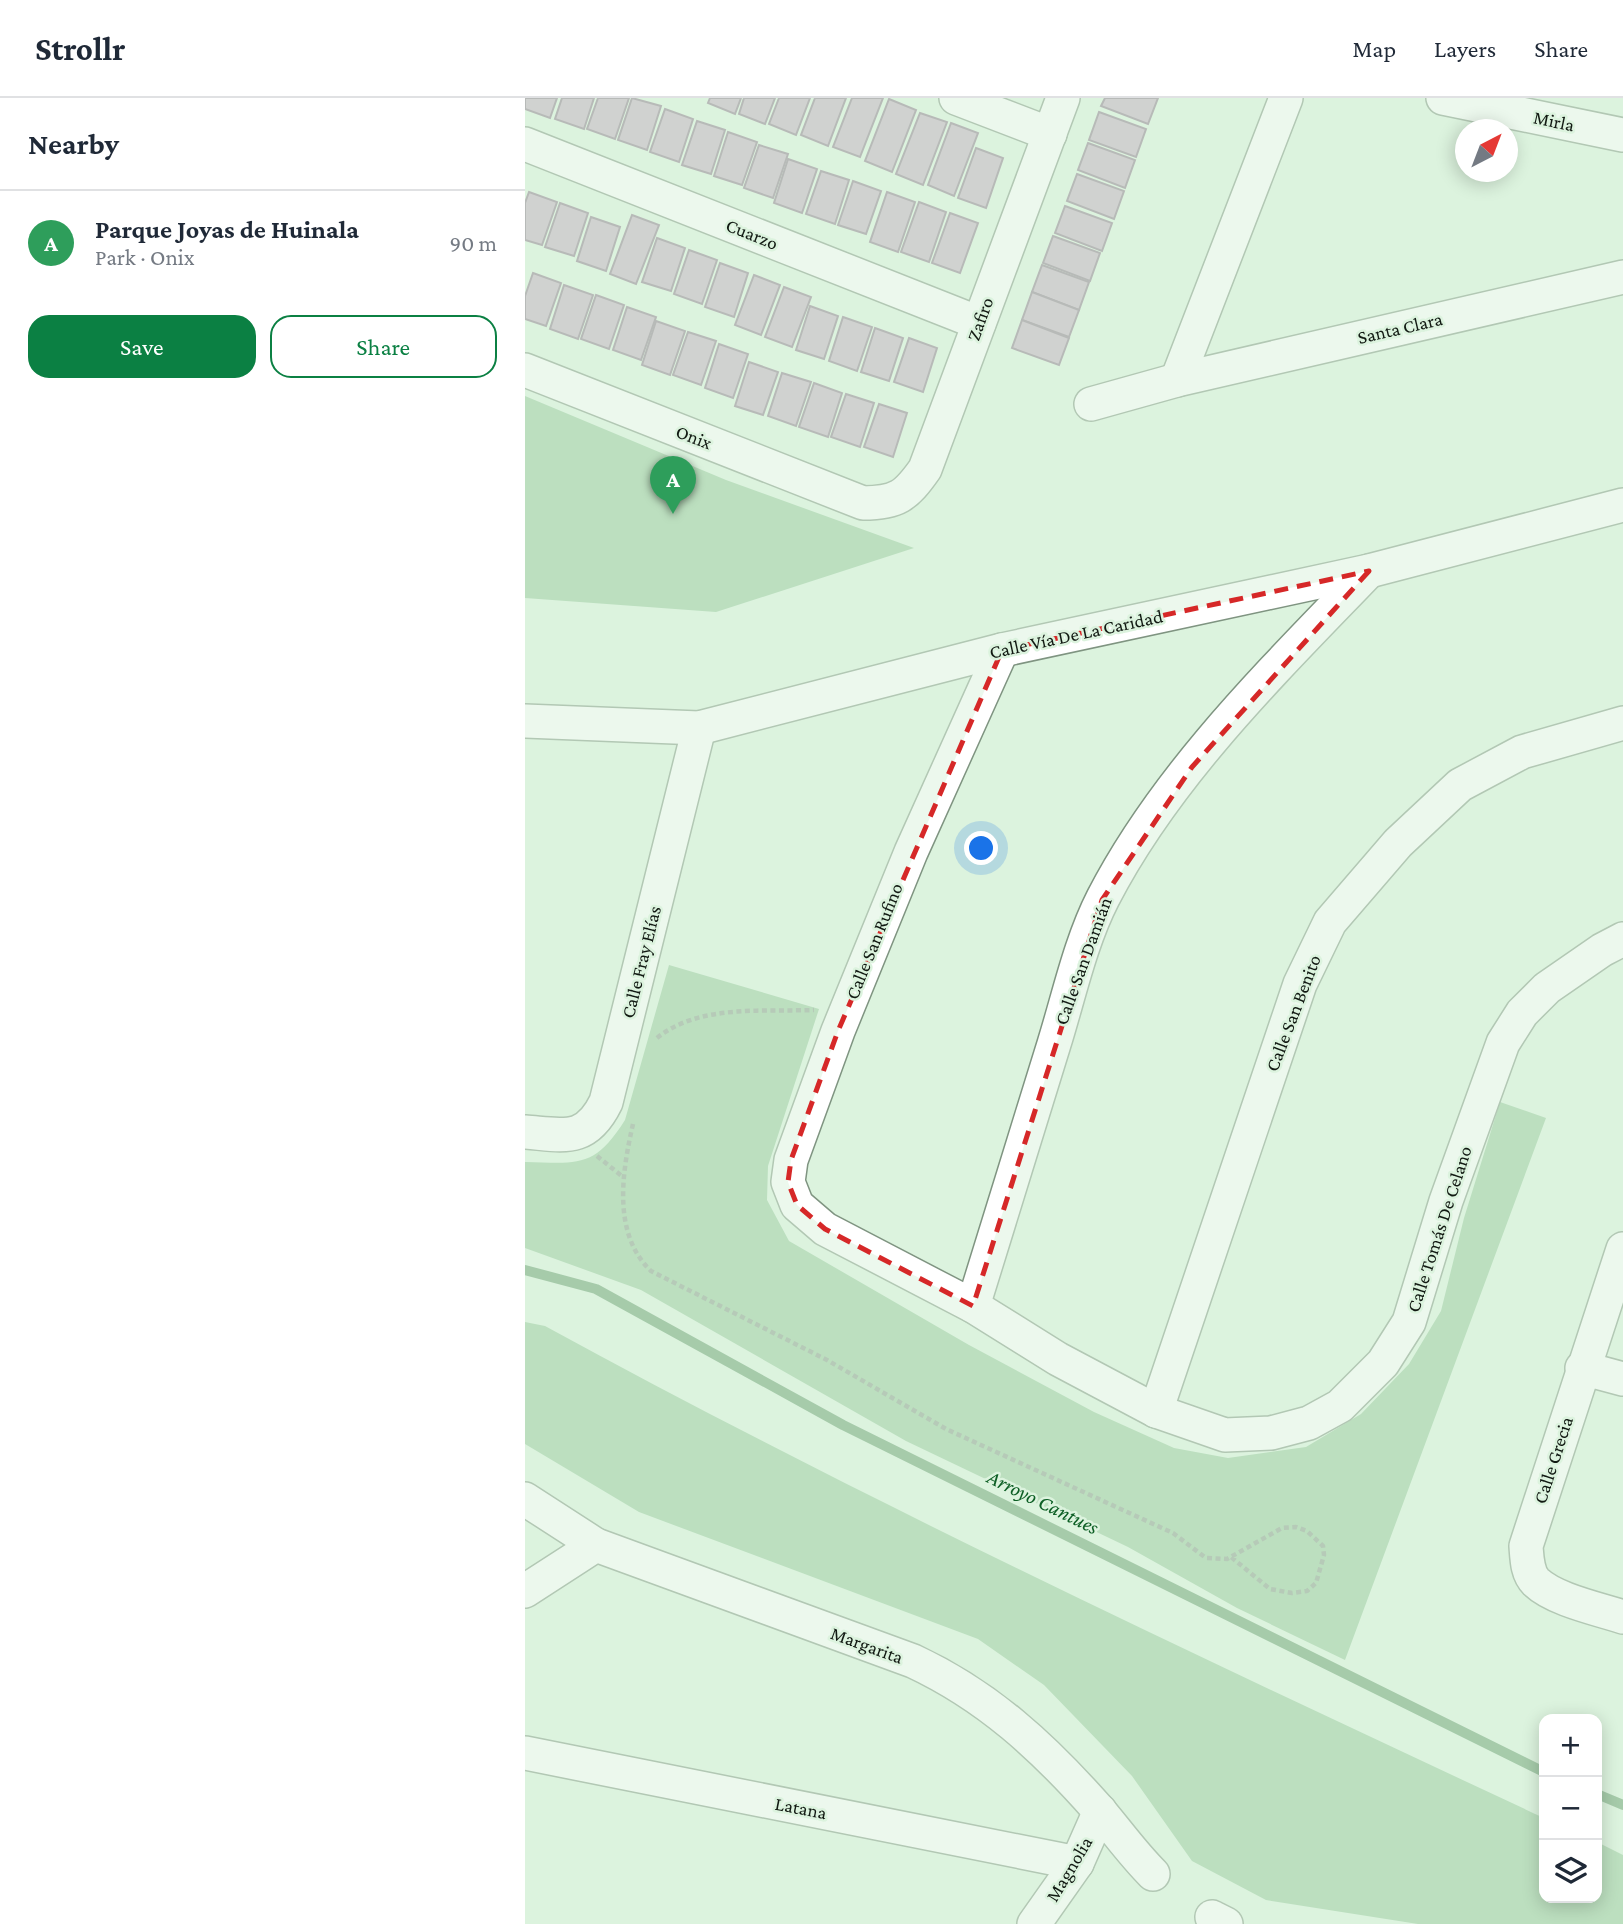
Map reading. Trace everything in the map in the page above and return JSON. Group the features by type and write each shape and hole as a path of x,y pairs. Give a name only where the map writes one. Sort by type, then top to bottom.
{"street":[{"path":"956,98 1050,134"},
{"name":"Zafiro","path":"863,503 886,503 908,492 926,469 1063,98"},
{"path":"1177,380 1286,98"},
{"name":"Mirla","path":"1443,98 1623,135"},
{"name":"Cuarzo","path":"525,144 979,323"},
{"name":"Santa Clara","path":"1091,404 1177,380 1623,277"},
{"name":"Onix","path":"525,370 863,503"},
{"name":"Calle Vía De La Caridad","path":"525,721 699,728 1002,650 1369,571 1623,505"},
{"name":"Calle San Damián","path":"973,1306 1081,958 1102,900 1137,841 1192,767 1277,667 1369,571"},
{"name":"Calle San Rufino","path":"825,1229 797,1205 788,1182 791,1160 847,1008 911,852 1002,650"},
{"name":"Calle San Benito","path":"1156,1411 1300,984 1331,922 1398,843 1460,785 1522,752 1623,723"},
{"name":"Calle Fray Elías","path":"525,1132 571,1136 586,1129 599,1116 606,1102 699,728"},
{"name":"Calle Tomás De Celano","path":"825,1229 973,1306 1058,1359 1156,1411 1225,1435 1271,1433 1309,1423 1340,1406 1383,1363 1409,1322 1446,1201 1503,1042 1522,1013 1547,988 1602,950 1623,939"},
{"name":"Calle Grecia","path":"1623,1249 1526,1546 1527,1566 1536,1582 1566,1599 1623,1617"},
{"path":"1582,1368 1623,1379"},
{"name":"Margarita","path":"533,1515 596,1545 913,1661 954,1680 1004,1715 1049,1755 1100,1811 1128,1849 1153,1874"},
{"path":"525,1591 596,1545"},
{"name":"Latana","path":"525,1754 1077,1863"},
{"name":"Magnolia","path":"1034,1924 1077,1863 1100,1811"}],"path":[{"path":"622,1036 651,1042 676,1024 706,1015 847,1008"},
{"path":"634,1116 622,1194 627,1225 638,1259 650,1271 827,1360 946,1429 1173,1533 1206,1558 1231,1557 1282,1528 1296,1527 1307,1531 1323,1546 1324,1555 1316,1583 1307,1591 1292,1592 1270,1589 1231,1557"}],"highlighted area":[{"path":"1369,571 1192,767 1102,900 973,1306 825,1229 797,1205 788,1182 791,1160 838,1031 1002,650"}],"green space":[{"path":"525,396 726,480 914,548 716,612 525,598"},
{"path":"669,965 819,1009 768,1166 767,1200 789,1241 969,1345 1094,1412 1174,1448 1228,1458 1306,1447 1361,1414 1409,1364 1441,1311 1464,1218 1500,1102 1546,1118 1345,1660 1237,1608 1128,1547 906,1441 641,1290 525,1248 525,1162 559,1163 583,1160 594,1155 614,1136 625,1120"},
{"path":"525,1322 545,1326 791,1456 1041,1580 1539,1816 1539,1903 1602,1903 1602,1844 1623,1855 1623,1924 1418,1924 1266,1900 1192,1861 1132,1776 1044,1685 978,1639 639,1512 525,1444"}],"building":[{"path":"525,98 557,98 550,118 525,109"},
{"path":"562,98 594,98 584,129 555,119"},
{"path":"598,98 629,98 615,139 587,129"},
{"path":"632,98 661,106 647,150 618,140"},
{"path":"710,98 741,98 735,114 708,103"},
{"path":"744,98 775,98 765,124 739,114"},
{"path":"779,98 810,98 796,135 769,124"},
{"path":"815,98 846,98 828,146 801,135"},
{"path":"852,98 883,98 860,157 833,147"},
{"path":"1105,98 1158,98 1148,124 1101,106"},
{"path":"889,99 916,110 892,172 865,161"},
{"path":"665,109 693,119 679,162 650,152"},
{"path":"1099,112 1146,129 1136,157 1089,140"},
{"path":"920,113 947,122 923,185 896,174"},
{"path":"697,121 725,130 711,174 682,165"},
{"path":"951,123 978,133 954,196 928,185"},
{"path":"728,132 757,142 742,185 714,176"},
{"path":"1088,143 1135,160 1125,188 1078,170"},
{"path":"759,145 788,154 773,198 744,188"},
{"path":"976,148 1003,158 986,208 958,198"},
{"path":"788,159 817,169 802,213 774,203"},
{"path":"821,171 849,180 835,224 806,214"},
{"path":"1077,174 1124,191 1114,219 1067,201"},
{"path":"853,181 881,191 866,234 838,225"},
{"path":"529,192 557,202 542,245 525,240 525,203"},
{"path":"887,192 915,202 898,252 870,242"},
{"path":"919,202 946,212 929,262 901,252"},
{"path":"560,203 588,213 574,256 545,247"},
{"path":"1065,206 1112,223 1102,251 1055,233"},
{"path":"950,213 978,223 960,273 932,263"},
{"path":"632,215 659,225 636,284 610,274"},
{"path":"591,217 620,227 606,271 577,261"},
{"path":"1053,236 1100,253 1090,281 1043,263"},
{"path":"657,238 685,248 671,291 642,282"},
{"path":"689,250 717,260 702,304 674,294"},
{"path":"720,263 748,273 734,317 705,307"},
{"path":"1042,265 1089,282 1079,310 1032,292"},
{"path":"533,273 561,283 546,326 525,319 525,296"},
{"path":"754,275 780,285 761,335 735,325"},
{"path":"564,285 593,295 578,339 550,329"},
{"path":"784,287 811,297 792,347 765,337"},
{"path":"1032,292 1079,310 1069,337 1022,320"},
{"path":"596,295 624,305 609,349 581,339"},
{"path":"810,306 838,316 824,359 796,350"},
{"path":"627,307 656,317 641,360 613,350"},
{"path":"843,317 872,327 857,371 829,361"},
{"path":"1022,320 1069,338 1059,365 1012,348"},
{"path":"656,321 685,331 670,375 642,365"},
{"path":"875,328 903,338 889,381 861,372"},
{"path":"688,332 716,341 701,385 673,375"},
{"path":"909,338 937,348 923,392 894,382"},
{"path":"719,344 748,354 733,398 705,388"},
{"path":"749,362 778,372 763,415 735,406"},
{"path":"782,373 811,382 796,426 768,416"},
{"path":"814,383 842,393 828,437 799,427"},
{"path":"846,394 874,403 860,447 831,437"},
{"path":"879,404 907,413 893,457 864,447"}],"waterway":[{"name":"Arroyo Cantues","path":"525,1270 596,1289 843,1425 1539,1770"},
{"name":"Arroyo Cantues","path":"1602,1796 1623,1805"}],"place":[{"name":"Parque Joyas de Huinala","path":"673,514"}]}
